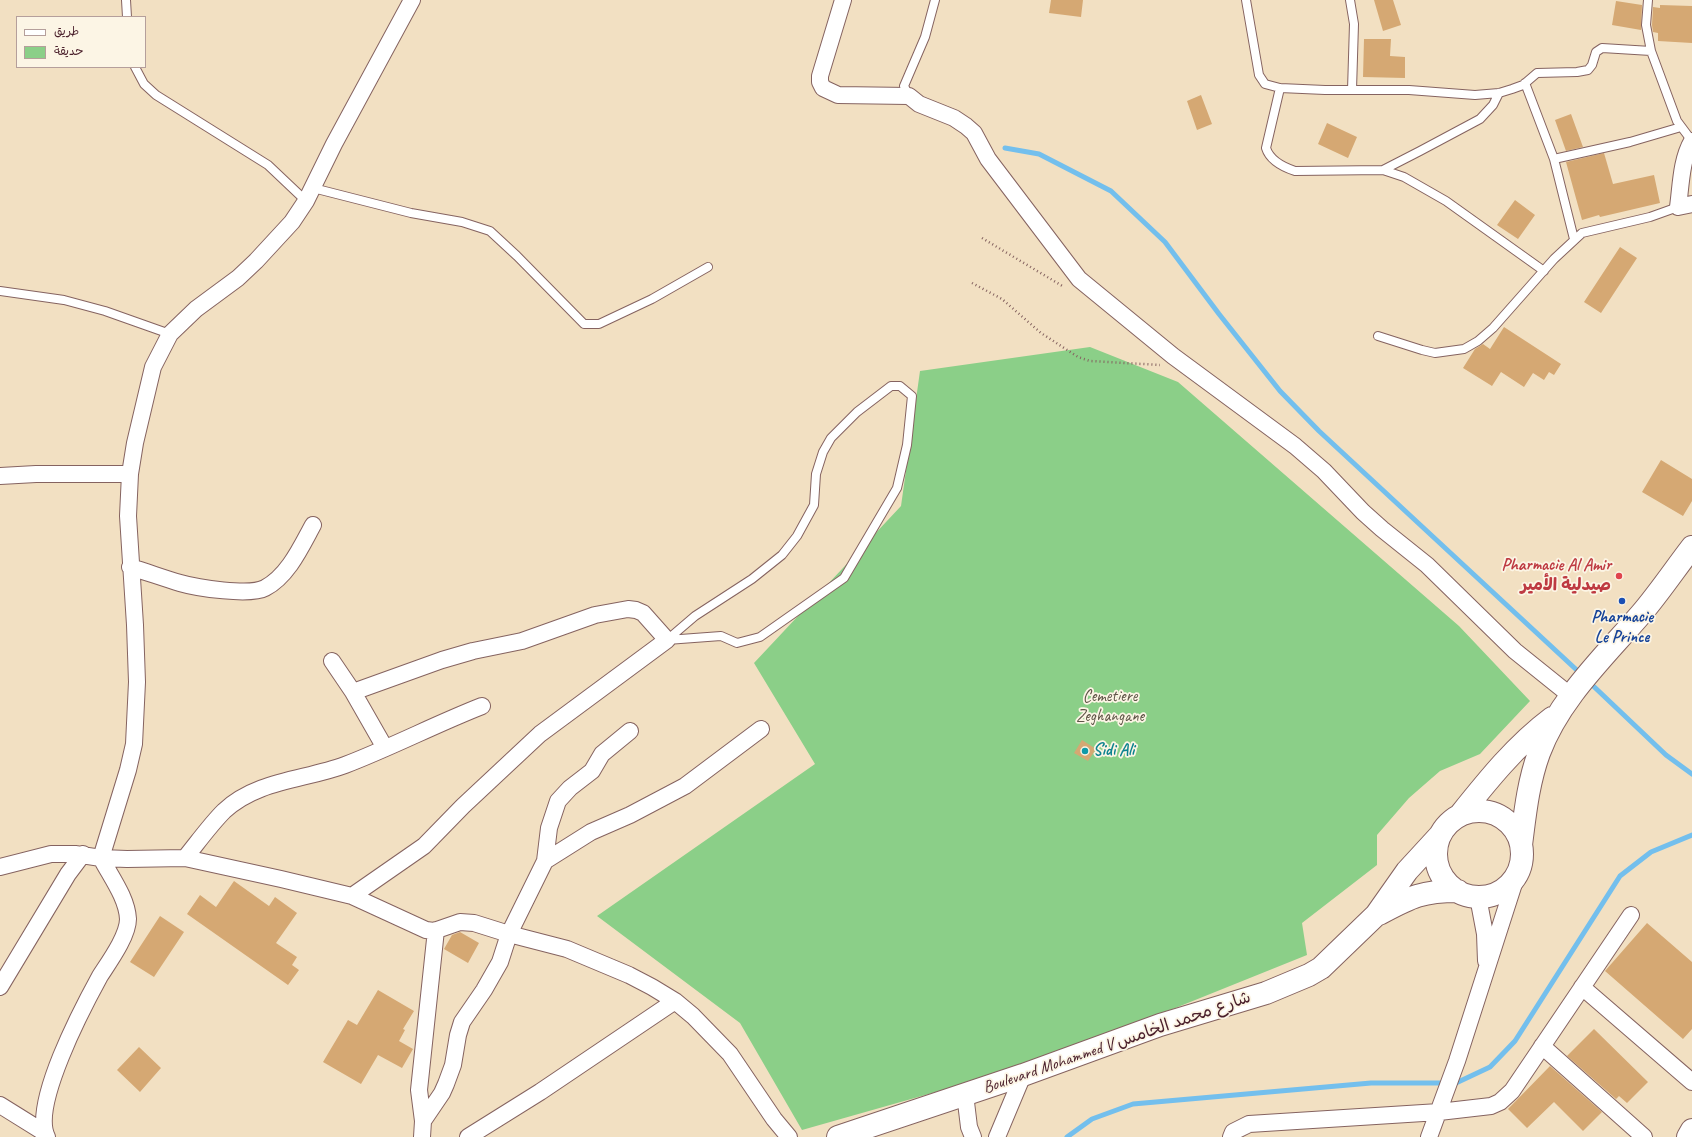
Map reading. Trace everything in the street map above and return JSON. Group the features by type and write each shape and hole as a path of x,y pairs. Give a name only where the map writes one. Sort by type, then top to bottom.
{"main road":[{"path":"1558,714 1535,730 1513,752 1460,815 1449,823 1441,834 1437,844 1436,855 1442,876 1450,885 1468,894 1491,895 1503,889 1513,880 1519,868 1522,857 1521,845 1527,797 1533,773 1539,753 1558,714 1577,689 1642,613 1692,547"},
{"path":"1460,815 1472,811 1486,811 1498,815 1509,822 1517,833 1521,845"},
{"name":"Boulevard Mohammed V شارع محمد الخامس","path":"838,1137 1023,1075 1160,1025 1266,993 1309,976 1320,968 1376,915 1407,871 1441,834"},
{"name":"Boulevard Mohammed V شارع محمد الخامس","path":"1376,915 1416,895 1435,891 1468,894"},
{"path":"1688,1137 1692,1130"}],"street":[{"path":"46,1135 45,1106 52,1076 96,983 117,949 127,923 125,904 101,858 128,770 134,744 136,682 135,625 130,567 128,516 130,474 136,435 154,367 170,334 196,309 238,278 292,222 310,195 334,144 412,0"},
{"path":"843,0 823,63 819,80 821,85 828,91 838,95 909,96 919,104 954,118 974,133 988,159 1079,279 1188,367 1296,446 1328,475 1363,512 1427,565 1515,651 1577,689"},
{"path":"1685,206 1684,161 1687,150 1692,141"},
{"path":"0,476 36,474 130,474"},
{"path":"130,567 181,584 232,591 256,591 265,588 273,582 291,562 313,525"},
{"path":"352,896 424,846 463,806 540,734 667,640 643,613 636,610 628,610 595,616 522,641 442,660 353,692"},
{"path":"332,661 353,692 385,748"},
{"path":"185,858 225,811 261,789 280,782 316,774 344,765 439,723 482,706"},
{"path":"545,861 571,843 591,832 630,815 685,786 761,729"},
{"path":"422,1129 446,1084 453,1065 458,1035 462,1022 500,962 509,934 545,861 549,828 558,801 570,788 592,771 602,754 630,730"},
{"path":"0,867 51,854 83,854 101,858 127,860 185,858 352,896 426,930 436,930 450,924 468,922 567,949 629,975 675,1001 693,1016 730,1054 774,1119 789,1137"},
{"path":"0,987 68,874 83,854"},
{"path":"1429,1137 1457,1061 1519,868"},
{"path":"1468,894 1485,934 1486,973"},
{"path":"1231,1137 1233,1132 1249,1124 1440,1108 1491,1106 1500,1102 1512,1091 1631,915"},
{"path":"422,1129 418,1090 436,930"},
{"path":"1582,987 1692,1082"},
{"path":"468,1137 546,1088 675,1001"},
{"path":"1542,1046 1644,1137"},
{"path":"996,1137 1023,1075"},
{"path":"965,1094 969,1127 973,1137"},
{"path":"0,1105 46,1135"}],"lane":[{"path":"126,0 127,16"},
{"path":"909,96 904,86 925,37 935,0"},
{"path":"1246,0 1259,75 1265,84 1280,88 1409,90 1475,95 1499,93 1525,83 1537,73 1577,72 1588,70 1592,65 1596,52 1602,48 1651,51"},
{"path":"1350,0 1354,24 1352,90"},
{"path":"1648,0 1646,25 1651,51 1672,110 1680,127 1692,141"},
{"path":"135,68 144,84 156,95 268,165 310,195 462,222 490,231 517,256 584,324 599,324 652,299 708,267"},
{"path":"1525,83 1554,159 1574,239"},
{"path":"1280,88 1266,148 1273,159 1284,167 1295,171 1383,170 1404,177 1446,201 1544,271"},
{"path":"1383,170 1480,119 1493,105 1499,93"},
{"path":"1554,159 1630,142 1680,127"},
{"path":"1378,336 1435,353 1464,349 1478,341 1493,328 1544,271 1574,239 1582,233 1588,230 1628,222 1685,206"},
{"path":"0,290 64,300 105,311 170,334"},
{"path":"891,386 900,386 912,396 907,445 897,488 844,578 760,638 737,643 721,636 667,640 695,616 752,579 784,551 797,536 814,505 816,474 823,452 831,438 857,412 891,386"}],"path":[{"path":"982,238 1069,290"},
{"path":"972,283 1002,298 1041,333 1078,357 1104,362 1188,367"}],"green space":[{"name":"Cemetiere Zeghangane","path":"1090,347 1178,382 1459,626 1530,701 1480,754 1440,771 1409,798 1377,835 1377,865 1302,923 1307,955 1071,1050 957,1086 802,1130 740,1023 597,916 815,764 754,663 901,506 920,371"}],"building":[{"path":"1051,0 1083,0 1081,17 1049,13"},
{"path":"1374,0 1393,0 1401,25 1383,31"},
{"path":"1616,1 1642,5 1641,30 1612,25"},
{"path":"1660,5 1692,6 1692,43 1658,41 1658,33 1653,32 1653,7 1660,8"},
{"path":"1364,39 1391,39 1390,56 1405,57 1405,78 1363,77"},
{"path":"1201,95 1212,124 1197,130 1187,101"},
{"path":"1571,114 1583,147 1566,151 1555,120"},
{"path":"1327,123 1357,137 1348,158 1318,144"},
{"path":"1604,153 1613,184 1654,175 1660,203 1600,217 1599,215 1582,220 1566,162"},
{"path":"1515,200 1535,215 1518,239 1497,225"},
{"path":"1620,247 1637,258 1601,313 1584,302"},
{"path":"1504,327 1561,364 1554,375 1549,372 1544,380 1533,373 1524,387 1501,372 1492,386 1463,368 1475,349 1483,344 1490,349"},
{"path":"1661,460 1692,479 1692,501 1683,516 1642,492"},
{"name":"Sidi Ali","path":"1082,740 1096,749 1088,761 1074,753"},
{"path":"234,881 269,906 275,897 297,913 276,943 297,957 292,965 299,970 288,985 187,914 200,895 216,907"},
{"path":"160,916 184,932 154,977 130,962"},
{"path":"1647,923 1692,962 1692,1029 1683,1039 1605,971"},
{"path":"460,932 479,943 468,963 444,949 452,935"},
{"path":"378,990 414,1011 403,1029 405,1030 399,1041 413,1049 402,1068 378,1055 361,1084 323,1062 348,1020 357,1025"},
{"path":"1594,1029 1648,1082 1627,1103 1619,1096 1616,1099 1567,1056"},
{"path":"139,1047 161,1068 140,1092 117,1070"},
{"path":"1550,1066 1602,1112 1583,1131 1554,1102 1527,1128 1508,1109"}],"waterway":[{"path":"1005,148 1039,154 1111,191 1165,242 1219,314 1280,391 1319,431 1581,674"},
{"path":"1588,681 1666,755 1692,774"},
{"path":"1067,1137 1092,1119 1133,1104 1371,1083 1456,1083 1490,1067 1515,1041 1620,876 1651,852 1692,835"}],"place":[{"name":"Pharmacie Al Amir صيدلية الأمير","path":"1619,576"},
{"name":"Pharmacie Le Prince","path":"1622,601"},
{"name":"Sidi Ali","path":"1085,751"}]}
